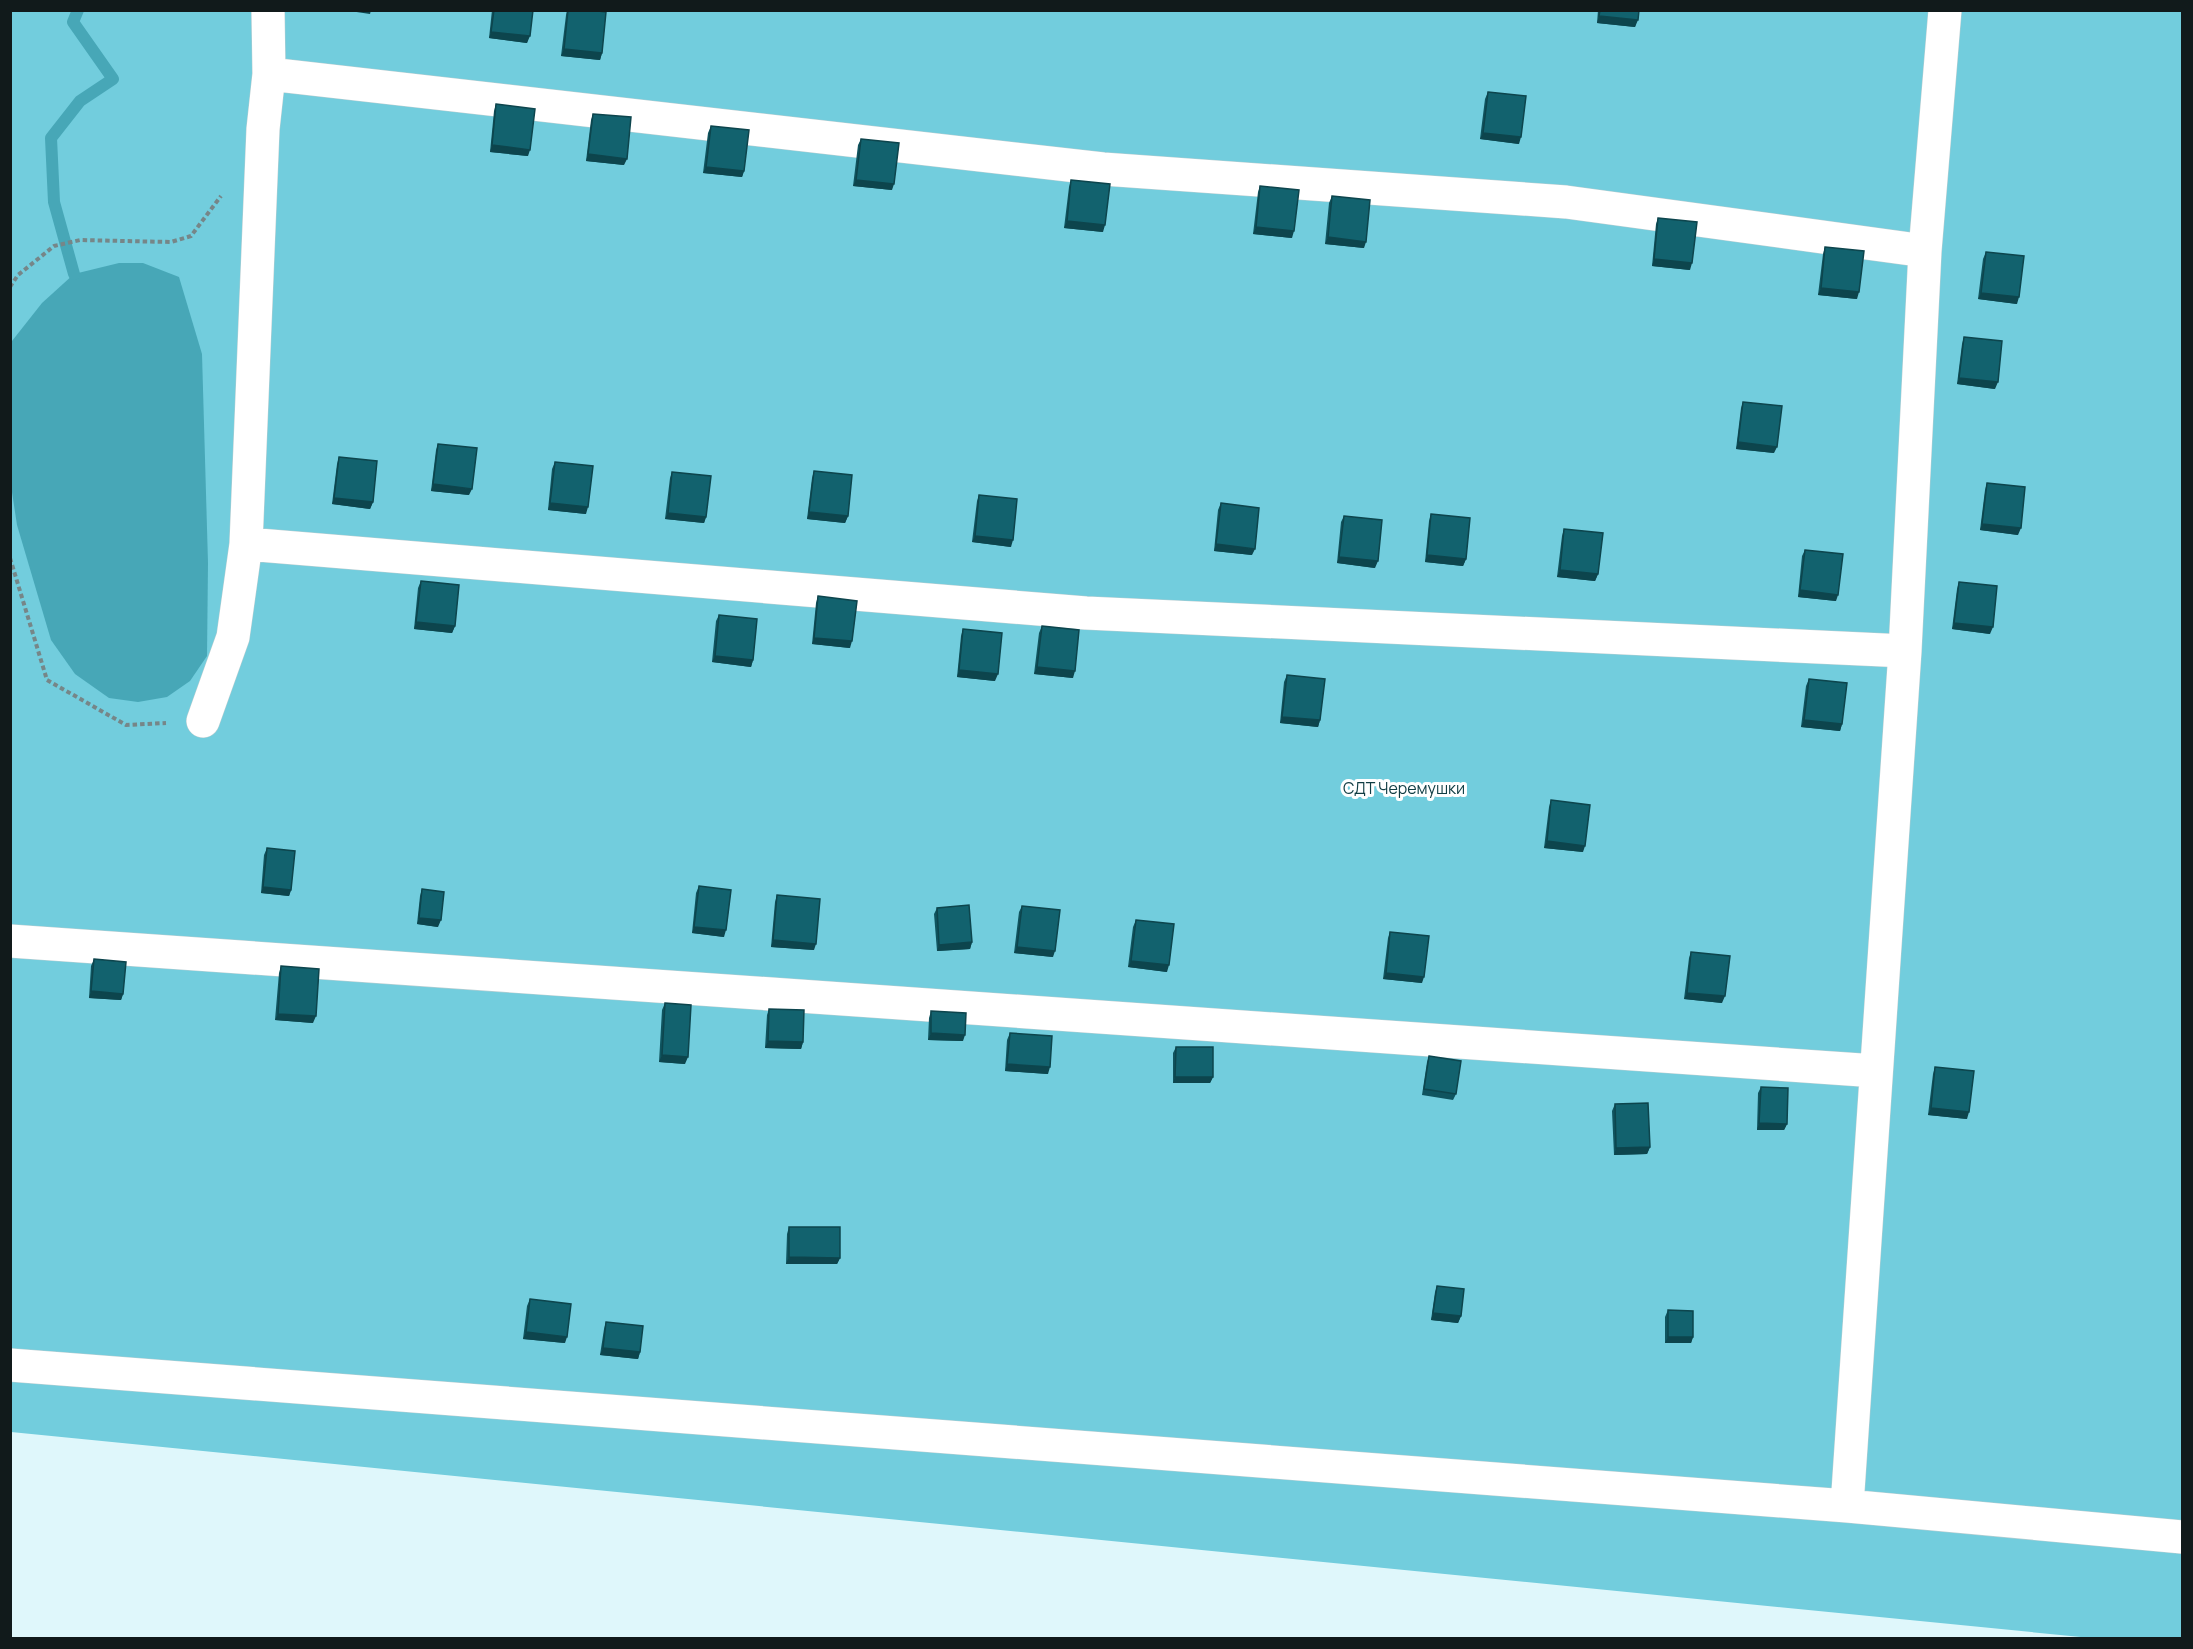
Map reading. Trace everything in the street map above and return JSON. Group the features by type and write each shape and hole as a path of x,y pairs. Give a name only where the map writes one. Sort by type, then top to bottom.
{"lane":[{"path":"203,722 232,637 246,544 263,129 269,74 268,10"},
{"path":"1847,1506 1905,651 1925,252 1945,10"},
{"path":"269,74 1102,169 1566,202 1925,252"},
{"path":"246,544 1086,613 1905,651"},
{"path":"10,941 1876,1071"},
{"path":"10,1365 1847,1506 2182,1537"}],"path":[{"path":"10,287 18,275 54,246 80,240 171,242 191,236 214,207 226,187"},
{"path":"10,558 47,680 126,725 203,722"}],"green space":[{"name":"СДТ Черемушки","path":"10,11 2182,11 2182,1638 2091,1638 11,1432"}],"shaded area":[{"path":"119,263 143,263 179,277 202,354 208,563 207,656 190,681 167,697 138,702 109,698 75,674 51,640 17,525 10,479 12,341 42,303 74,274"}],"building":[{"path":"494,10 533,10 530,36 491,32"},
{"path":"568,10 606,12 602,53 564,49"},
{"path":"1600,10 1639,10 1638,20 1599,16"},
{"path":"1488,92 1526,96 1521,137 1483,133"},
{"path":"496,104 535,109 530,150 492,145"},
{"path":"593,114 631,117 627,159 588,154"},
{"path":"711,126 749,130 744,171 706,167"},
{"path":"861,139 899,143 894,184 856,180"},
{"path":"1071,180 1110,184 1105,225 1067,221"},
{"path":"1260,186 1299,190 1294,231 1256,227"},
{"path":"1332,196 1370,200 1366,242 1328,237"},
{"path":"1658,218 1697,222 1692,263 1654,259"},
{"path":"1825,247 1864,251 1859,292 1821,288"},
{"path":"1986,252 2024,256 2019,297 1981,293"},
{"path":"1964,337 2002,341 1998,382 1959,378"},
{"path":"1743,402 1782,406 1777,447 1738,442"},
{"path":"438,444 477,448 472,489 433,484"},
{"path":"339,457 377,461 373,502 334,498"},
{"path":"555,462 593,466 588,507 550,503"},
{"path":"814,471 852,475 848,516 809,512"},
{"path":"672,472 711,476 706,517 668,513"},
{"path":"1987,483 2025,487 2021,528 1982,524"},
{"path":"979,495 1017,499 1013,540 975,536"},
{"path":"1221,503 1259,508 1255,549 1216,544"},
{"path":"1431,514 1470,518 1466,559 1427,555"},
{"path":"1344,516 1382,520 1378,561 1339,557"},
{"path":"1564,529 1603,533 1598,574 1560,570"},
{"path":"1805,550 1843,554 1838,595 1800,590"},
{"path":"421,581 459,585 455,626 416,622"},
{"path":"1959,582 1997,586 1993,627 1954,623"},
{"path":"818,596 857,601 852,641 814,638"},
{"path":"719,615 757,619 753,660 715,656"},
{"path":"1042,626 1079,630 1075,671 1037,667"},
{"path":"963,629 1002,633 998,674 959,670"},
{"path":"1287,675 1325,679 1320,720 1282,717"},
{"path":"1809,679 1847,683 1842,724 1804,720"},
{"path":"1551,800 1590,805 1585,846 1547,841"},
{"path":"267,848 295,851 291,890 263,887"},
{"path":"699,886 731,890 726,930 694,927"},
{"path":"422,889 444,892 441,920 419,918"},
{"path":"777,895 820,899 816,944 773,940"},
{"path":"969,905 972,942 939,945 937,908"},
{"path":"1022,906 1060,910 1055,951 1017,947"},
{"path":"1136,920 1174,924 1169,965 1131,961"},
{"path":"1390,932 1429,936 1424,977 1386,973"},
{"path":"1691,952 1730,956 1725,996 1687,993"},
{"path":"94,959 126,962 123,994 91,991"},
{"path":"281,966 319,969 316,1016 278,1014"},
{"path":"665,1003 691,1005 688,1057 662,1055"},
{"path":"769,1009 804,1010 803,1042 768,1041"},
{"path":"931,1011 966,1013 965,1035 931,1033"},
{"path":"1010,1033 1052,1036 1050,1067 1007,1064"},
{"path":"1176,1047 1213,1047 1213,1077 1175,1077"},
{"path":"1429,1056 1461,1061 1456,1094 1424,1089"},
{"path":"1935,1067 1974,1071 1969,1112 1931,1108"},
{"path":"1761,1087 1788,1088 1787,1124 1759,1123"},
{"path":"1648,1103 1650,1147 1616,1148 1615,1104"},
{"path":"789,1227 840,1227 840,1258 789,1257"},
{"path":"1437,1286 1464,1289 1461,1316 1433,1313"},
{"path":"530,1299 571,1304 567,1337 526,1332"},
{"path":"1668,1310 1693,1311 1693,1337 1668,1337"},
{"path":"606,1322 643,1326 640,1352 603,1348"}],"waterway":[{"path":"74,274 54,202 51,138 80,101 113,79 73,22 78,10"}]}
